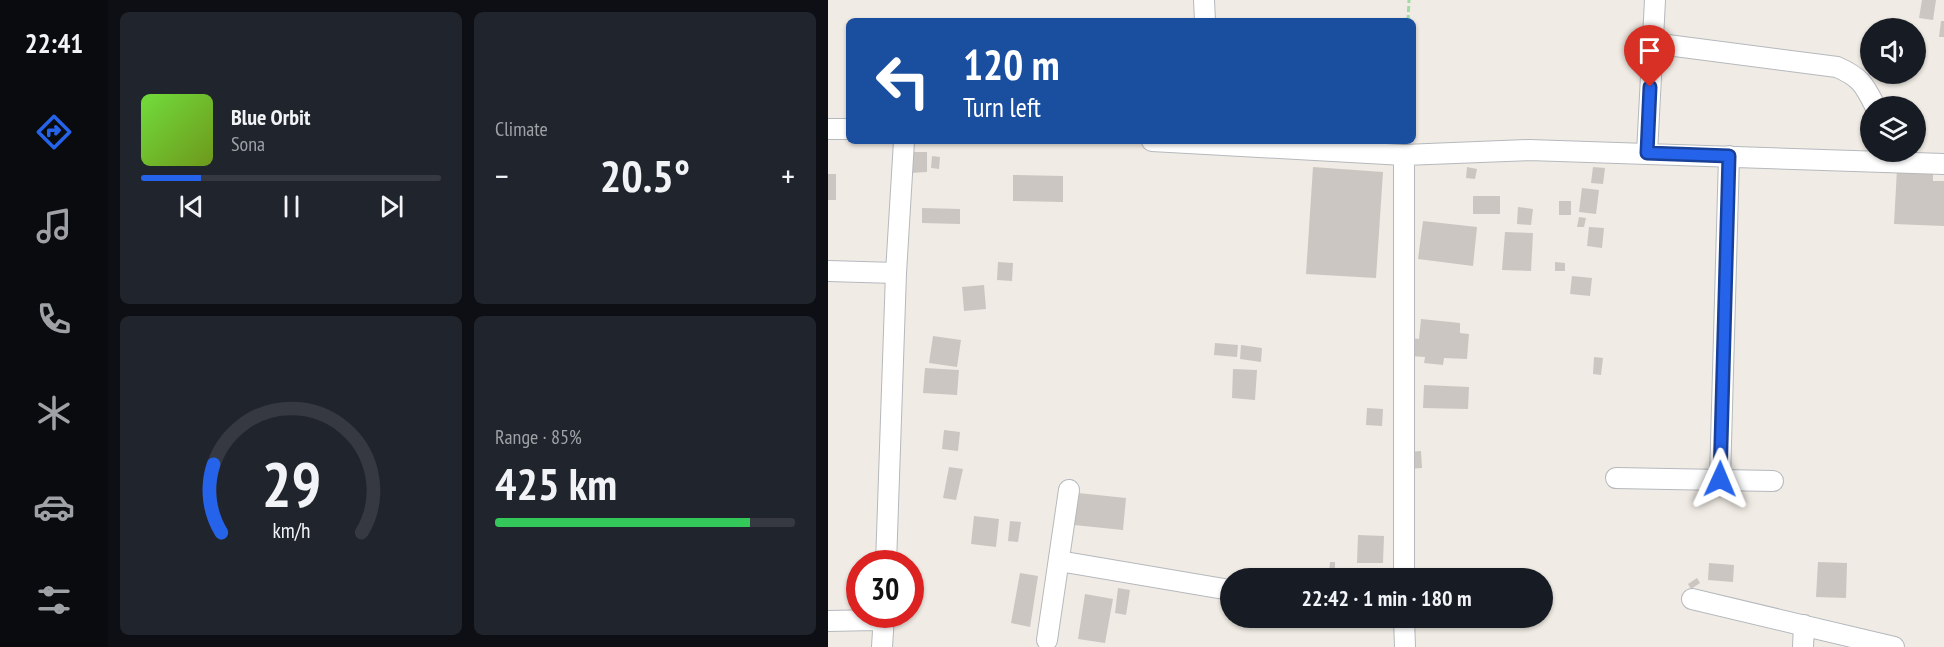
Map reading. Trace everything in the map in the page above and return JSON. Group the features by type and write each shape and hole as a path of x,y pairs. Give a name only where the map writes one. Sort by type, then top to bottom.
{"street":[{"path":"1204,0 1204,18"},
{"path":"1647,153 1655,0"},
{"path":"1652,43 1837,67 1862,81 1870,96"},
{"path":"828,129 846,129"},
{"path":"886,550 896,273 904,144"},
{"path":"1236,144 1404,155 1529,150 1729,156 1860,156"},
{"path":"1404,155 1404,568"},
{"path":"1720,479 1729,156"},
{"path":"1926,161 1944,164"},
{"path":"828,271 896,273"},
{"path":"1616,478 1773,482"},
{"path":"1047,640 1069,490"},
{"path":"1059,561 1220,588"},
{"path":"1692,599 1894,647"},
{"path":"828,621 846,621"},
{"path":"1803,647 1804,625"},
{"path":"882,628 882,647"},
{"path":"1403,628 1405,647"}],"path":[{"path":"1408,18 1409,0"}],"building":[{"path":"1922,0 1936,0 1933,20 1919,18"},
{"path":"1941,21 1944,21 1944,37 1939,37"},
{"path":"910,152 927,152 927,172 910,173"},
{"path":"932,156 940,157 939,169 931,168"},
{"path":"1313,167 1383,172 1376,278 1306,274"},
{"path":"1467,167 1477,169 1475,179 1466,178"},
{"path":"1593,167 1605,168 1603,184 1591,183"},
{"path":"1897,169 1933,171 1933,181 1944,181 1944,226 1894,224"},
{"path":"828,174 836,174 836,200 828,200"},
{"path":"1013,175 1063,176 1063,202 1013,201"},
{"path":"1582,188 1599,190 1596,214 1579,212"},
{"path":"1473,196 1500,196 1500,214 1473,214"},
{"path":"1559,201 1571,201 1571,215 1559,215"},
{"path":"1518,207 1533,209 1531,225 1517,224"},
{"path":"922,208 960,209 960,224 922,223"},
{"path":"1579,217 1586,218 1584,227 1577,227"},
{"path":"1423,221 1477,227 1473,266 1418,259"},
{"path":"1589,227 1604,228 1602,248 1587,246"},
{"path":"1505,232 1533,233 1531,271 1502,270"},
{"path":"998,262 1013,263 1012,281 997,280"},
{"path":"1555,262 1565,263 1565,271 1555,271"},
{"path":"1572,276 1592,278 1590,296 1570,294"},
{"path":"984,285 986,309 964,311 962,287"},
{"path":"1421,319 1460,323 1460,333 1469,334 1467,359 1444,358 1443,365 1424,363 1425,357 1410,356 1412,338 1419,339"},
{"path":"933,336 961,340 957,367 929,363"},
{"path":"1215,343 1238,345 1237,357 1214,355"},
{"path":"1241,345 1262,348 1261,362 1240,359"},
{"path":"1594,357 1603,358 1601,375 1593,374"},
{"path":"925,368 959,370 957,395 923,393"},
{"path":"1233,369 1257,370 1255,400 1232,398"},
{"path":"1424,385 1469,387 1468,409 1423,408"},
{"path":"1367,408 1383,409 1382,426 1366,425"},
{"path":"944,430 960,432 958,451 942,449"},
{"path":"1421,451 1422,468 1408,469 1407,452"},
{"path":"949,467 963,469 956,500 943,498"},
{"path":"1078,493 1126,498 1123,530 1074,525"},
{"path":"974,516 999,519 996,547 971,544"},
{"path":"1010,521 1021,522 1018,542 1008,541"},
{"path":"1358,535 1384,536 1383,563 1357,563"},
{"path":"1330,562 1335,562 1335,568 1329,568"},
{"path":"1818,562 1847,563 1846,598 1816,597"},
{"path":"1709,563 1734,565 1733,582 1708,580"},
{"path":"1020,573 1038,576 1030,627 1011,623"},
{"path":"1697,578 1700,583 1691,589 1688,584"},
{"path":"1118,588 1130,590 1126,615 1115,613"},
{"path":"1085,594 1113,599 1105,643 1078,639"}],"route":[{"path":"1650,87 1647,153 1729,156 1720,479"}]}
